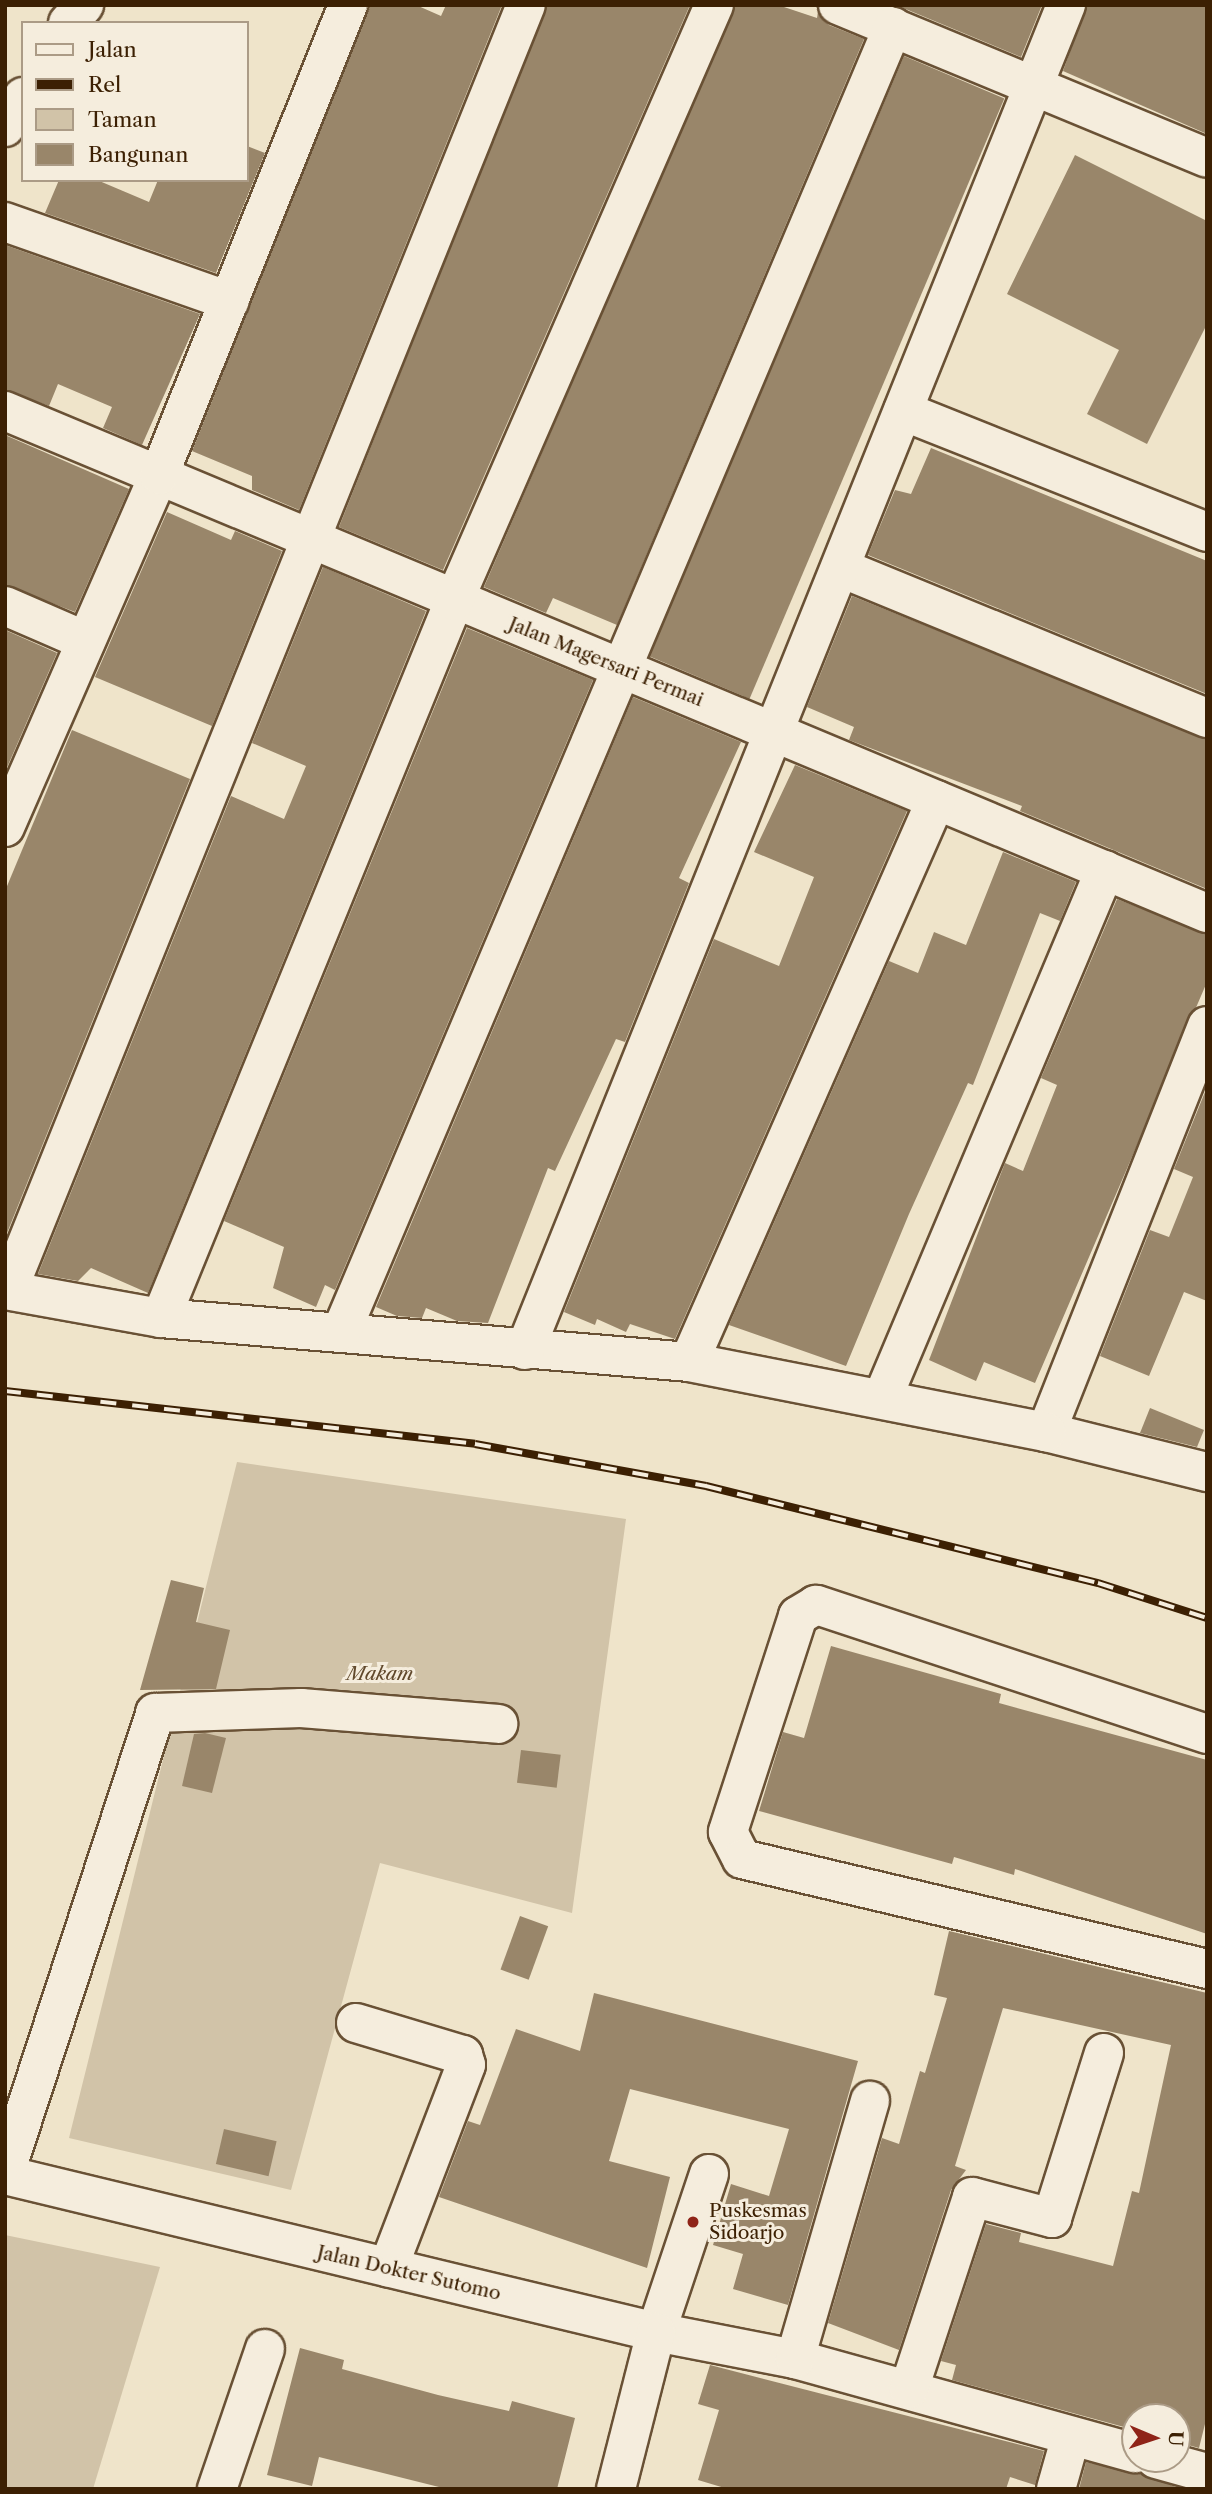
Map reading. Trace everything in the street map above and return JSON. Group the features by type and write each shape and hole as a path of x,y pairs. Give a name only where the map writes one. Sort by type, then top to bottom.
{"street":[{"path":"70,21 84,5"},
{"path":"5,827 15,778 86,642 159,475 348,5"},
{"path":"526,5 7,1290 161,1318 689,1362 1046,1432 1207,1472"},
{"path":"161,1318 454,601 714,5"},
{"path":"838,5 1207,158"},
{"path":"525,1350 841,568 1030,86 1066,5"},
{"path":"342,1331 618,668 892,27"},
{"path":"5,127 21,100"},
{"path":"5,222 229,301"},
{"name":"Jalan Magersari Permai","path":"5,411 454,601 1207,913"},
{"path":"903,411 1207,532"},
{"path":"841,568 1207,718"},
{"path":"5,606 86,642"},
{"path":"689,1362 936,800"},
{"path":"882,1399 1105,870"},
{"path":"1046,1432 1207,1026"},
{"path":"1207,1734 816,1605 798,1616 728,1832 742,1859 1207,1969"},
{"path":"5,2174 155,1713 301,1708 498,1724"},
{"path":"356,2023 463,2055 466,2065 388,2268"},
{"path":"909,2389 972,2197 1052,2218 1104,2053"},
{"path":"794,2359 870,2101"},
{"name":"Jalan Dokter Sutomo","path":"5,2174 656,2332 794,2359 1121,2449"},
{"path":"616,2489 656,2332 709,2174"},
{"path":"217,2489 265,2349"},
{"path":"1056,2489 1071,2436"}],"green space":[{"name":"Makam","path":"237,1462 626,1519 572,1913 380,1863 291,2190 69,2138"},
{"path":"5,2235 160,2267 93,2489 5,2489"}],"building":[{"path":"369,5 416,5 441,16 446,5 502,5 299,510 252,490 252,476 192,451"},
{"path":"547,5 690,5 443,570 339,527"},
{"path":"735,5 778,5 817,18 818,12 829,25 864,39 617,625 553,598 546,613 484,587"},
{"path":"896,5 1042,5 1021,57"},
{"path":"1087,5 1207,5 1207,134 1063,71"},
{"path":"904,56 1004,99 750,699 649,656"},
{"path":"248,146 265,153 216,273 45,213 58,182 102,182 149,202 157,182 248,182"},
{"path":"1075,155 1207,221 1207,324 1147,444 1087,414 1119,350 1007,294"},
{"path":"5,245 200,314 142,445 103,428 112,407 58,384 49,406 5,390"},
{"path":"5,435 129,489 75,612 5,585"},
{"path":"931,448 1207,561 1207,694 868,555 895,490 911,494"},
{"path":"167,512 231,540 235,531 282,551 212,726 95,677"},
{"path":"323,567 426,611 148,1293 91,1268 78,1281 38,1274 231,796 284,819 306,766 252,743"},
{"path":"852,596 1207,739 1207,889 1020,811 1022,806 849,740 854,727 807,707"},
{"path":"467,628 593,680 335,1290 325,1285 316,1307 273,1288 284,1247 224,1221"},
{"path":"5,630 57,653 5,772"},
{"path":"633,697 741,742 679,878 689,883 625,1042 616,1039 555,1171 548,1168 488,1323 457,1321 426,1308 422,1318 397,1316 376,1307"},
{"path":"72,730 190,779 5,1238 5,891"},
{"path":"795,765 907,811 675,1339 630,1324 626,1332 597,1319 595,1325 564,1312 714,939 779,966 814,877 754,852"},
{"path":"1003,852 1076,882 1060,921 1040,913 973,1085 968,1083 909,1214 846,1366 729,1325 889,961 918,973 934,932 966,945"},
{"path":"1117,899 1207,934 1207,982 1035,1383 984,1362 976,1381 929,1360 1005,1163 1023,1171 1057,1085 1041,1078"},
{"path":"1205,1092 1207,1301 1184,1292 1149,1376 1100,1356 1150,1230 1169,1237 1193,1177 1174,1169"},
{"path":"1150,1408 1204,1430 1197,1447 1140,1433"},
{"path":"171,1580 204,1588 196,1622 230,1630 216,1689 140,1690"},
{"path":"831,1646 1001,1694 999,1703 1207,1760 1207,1934 1015,1869 1014,1875 954,1857 952,1864 759,1811 783,1732 804,1738"},
{"path":"205,1733 226,1738 212,1793 182,1786 194,1734"},
{"path":"521,1750 561,1755 557,1788 517,1783"},
{"path":"520,1916 548,1926 529,1980 501,1970"},
{"path":"949,1931 1207,1993 1207,2416 1199,2448 1191,2446 1191,2403 1121,2403 1121,2426 952,2380 956,2365 941,2361 986,2224 1021,2233 1019,2242 1113,2266 1132,2191 1139,2193 1171,2045 1003,2008 955,2166 966,2170 951,2190 899,2350 828,2323 882,2138 899,2144 920,2071 925,2073 947,1998 934,1995"},
{"path":"594,1993 858,2061 788,2305 733,2289 743,2254 713,2245 731,2184 769,2196 789,2129 630,2089 609,2161 670,2177 647,2268 439,2197 468,2121 480,2125 516,2029 580,2051"},
{"path":"224,2129 277,2141 269,2176 216,2164"},
{"path":"300,2348 344,2360 342,2369 438,2395 509,2411 512,2401 575,2418 557,2489 447,2489 319,2457 312,2486 267,2475"},
{"path":"710,2365 1044,2451 1035,2485 1010,2477 1006,2489 728,2489 698,2480 719,2410 698,2404"},
{"path":"1086,2462 1121,2470 1121,2473 1140,2474 1182,2489 1079,2489"}],"railway":[{"path":"5,1391 475,1444 706,1486 1098,1583 1207,1618"}],"place":[{"name":"Puskesmas Sidoarjo","path":"693,2222"}]}
